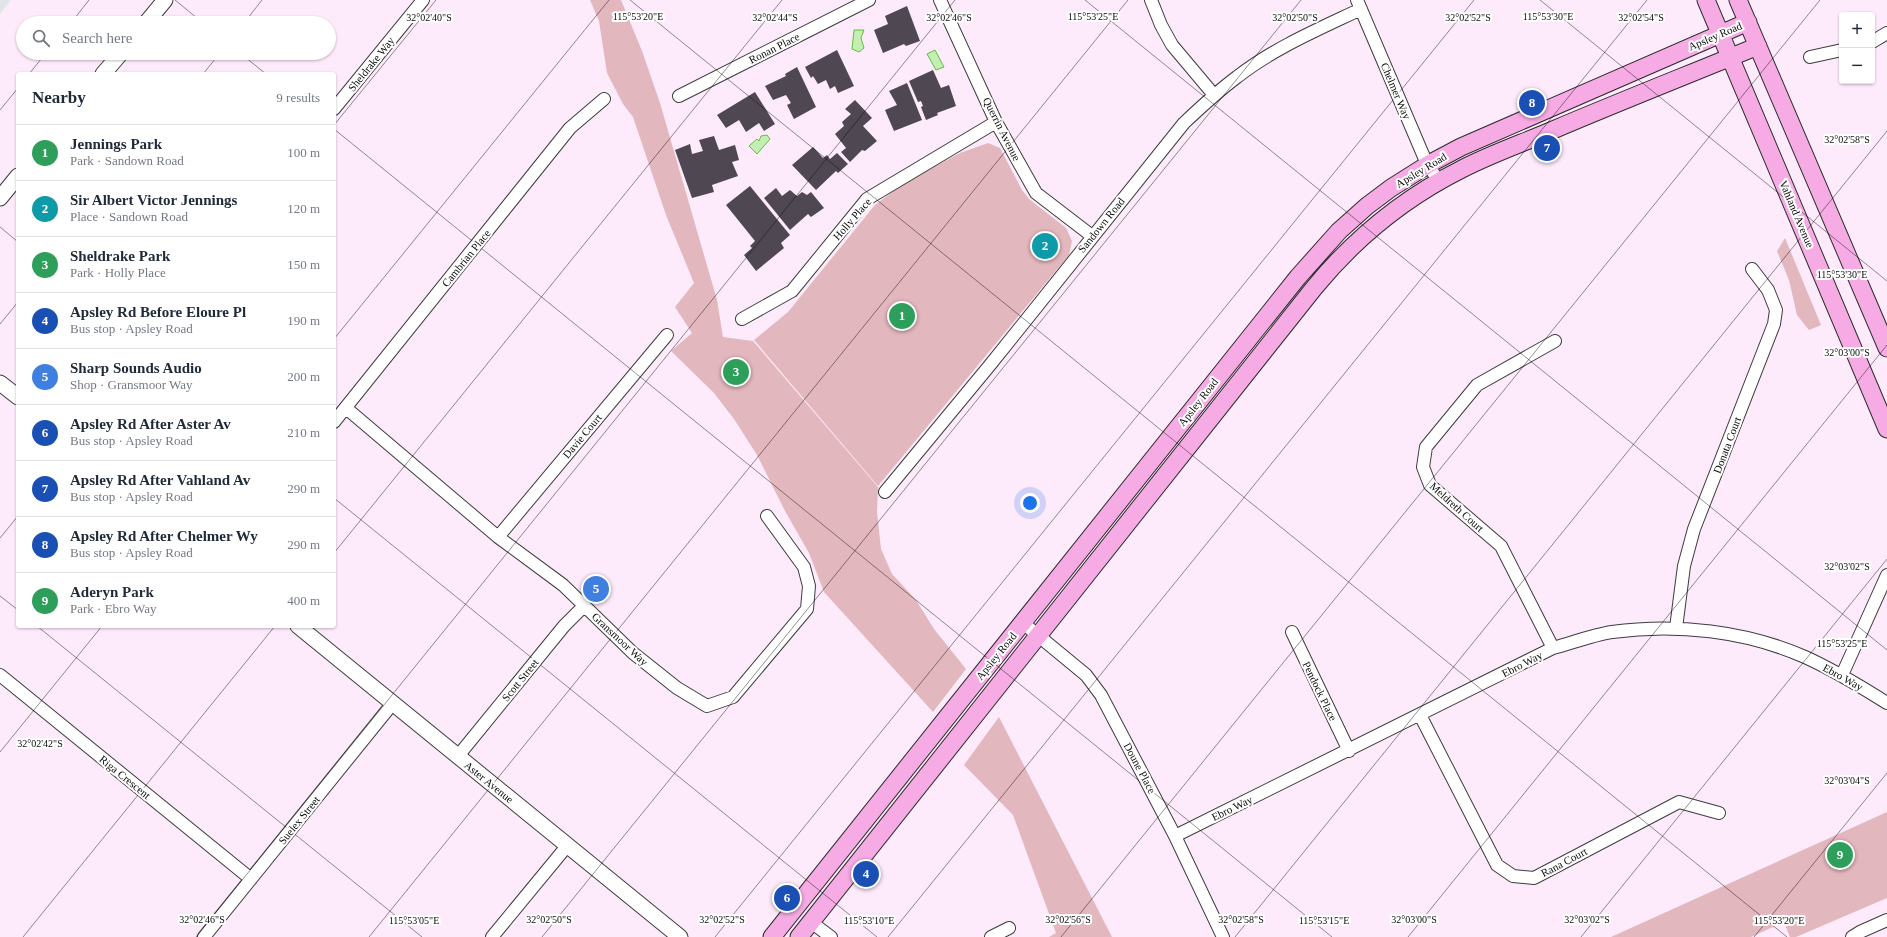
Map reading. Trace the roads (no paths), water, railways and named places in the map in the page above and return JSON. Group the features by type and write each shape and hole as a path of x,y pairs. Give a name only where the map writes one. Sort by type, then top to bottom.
{"main road":[{"name":"Vahland Avenue","path":"1706,0 1887,429"},
{"path":"1738,0 1887,348"},
{"name":"Apsley Road","path":"772,937 1318,254 1339,231 1391,188 1429,164 1461,147 1748,22"},
{"name":"Apsley Road","path":"799,937 1332,266 1374,226 1438,181 1463,168 1592,113 1758,46"}],"street":[{"path":"152,16 165,0"},
{"name":"Sheldrake Way","path":"336,107 423,0"},
{"name":"Ronan Place","path":"679,96 869,0"},
{"name":"Querrin Avenue","path":"940,0 996,122 1036,193 1092,236"},
{"path":"1151,0 1161,25 1172,44 1214,95"},
{"name":"Sandown Road","path":"885,492 990,365 1184,123 1214,95 1238,76 1275,52 1359,5"},
{"name":"Chelmer Way","path":"1359,5 1429,164 1438,181"},
{"path":"1875,40 1887,33"},
{"path":"1810,57 1839,51"},
{"path":"105,72 115,60"},
{"name":"Cambrian Place","path":"336,420 570,128 604,100"},
{"name":"Holly Place","path":"742,319 792,291 867,199 996,122"},
{"path":"0,198 16,178"},
{"name":"Donata Court","path":"1676,628 1684,566 1694,529 1774,324 1776,310 1768,290 1752,269"},
{"name":"Davie Court","path":"498,537 667,334"},
{"name":"Meldreth Court","path":"1553,648 1501,546 1430,485 1422,466 1426,447 1477,385 1555,341"},
{"path":"0,383 16,395"},
{"name":"Gransmoor Way","path":"346,408 498,537 563,585 633,653 677,688 707,706 733,697 807,609 809,586 804,567 767,516"},
{"path":"1842,675 1887,575"},
{"name":"Scott Street","path":"458,756 564,626 584,606"},
{"name":"Doune Place","path":"1023,623 1086,675 1094,684 1175,836 1223,937"},
{"name":"Aster Avenue","path":"300,628 680,937"},
{"name":"Ebro Way","path":"1175,836 1349,751 1553,648 1611,632 1676,628 1723,633 1765,642 1805,657 1842,675 1887,703"},
{"name":"Pendock Place","path":"1292,632 1349,751"},
{"name":"Riga Crescent","path":"0,675 251,879"},
{"name":"Suelex Street","path":"204,937 393,704"},
{"name":"Rana Court","path":"1420,715 1498,865 1513,876 1534,878 1679,802 1719,813"},
{"path":"492,937 567,846"},
{"path":"1852,937 1887,920"},
{"path":"811,922 831,937"},
{"path":"991,937 1009,928"}],"place":[{"name":"Apsley Rd After Chelmer Wy","path":"1532,103"},
{"name":"Apsley Rd After Vahland Av","path":"1547,148"},
{"name":"Sir Albert Victor Jennings","path":"1045,246"},
{"name":"Jennings Park","path":"902,316"},
{"name":"Sheldrake Park","path":"736,372"},
{"name":"Sharp Sounds Audio","path":"596,589"},
{"name":"Aderyn Park","path":"1840,855"},
{"name":"Apsley Rd Before Eloure Pl","path":"866,874"},
{"name":"Apsley Rd After Aster Av","path":"787,898"}]}
